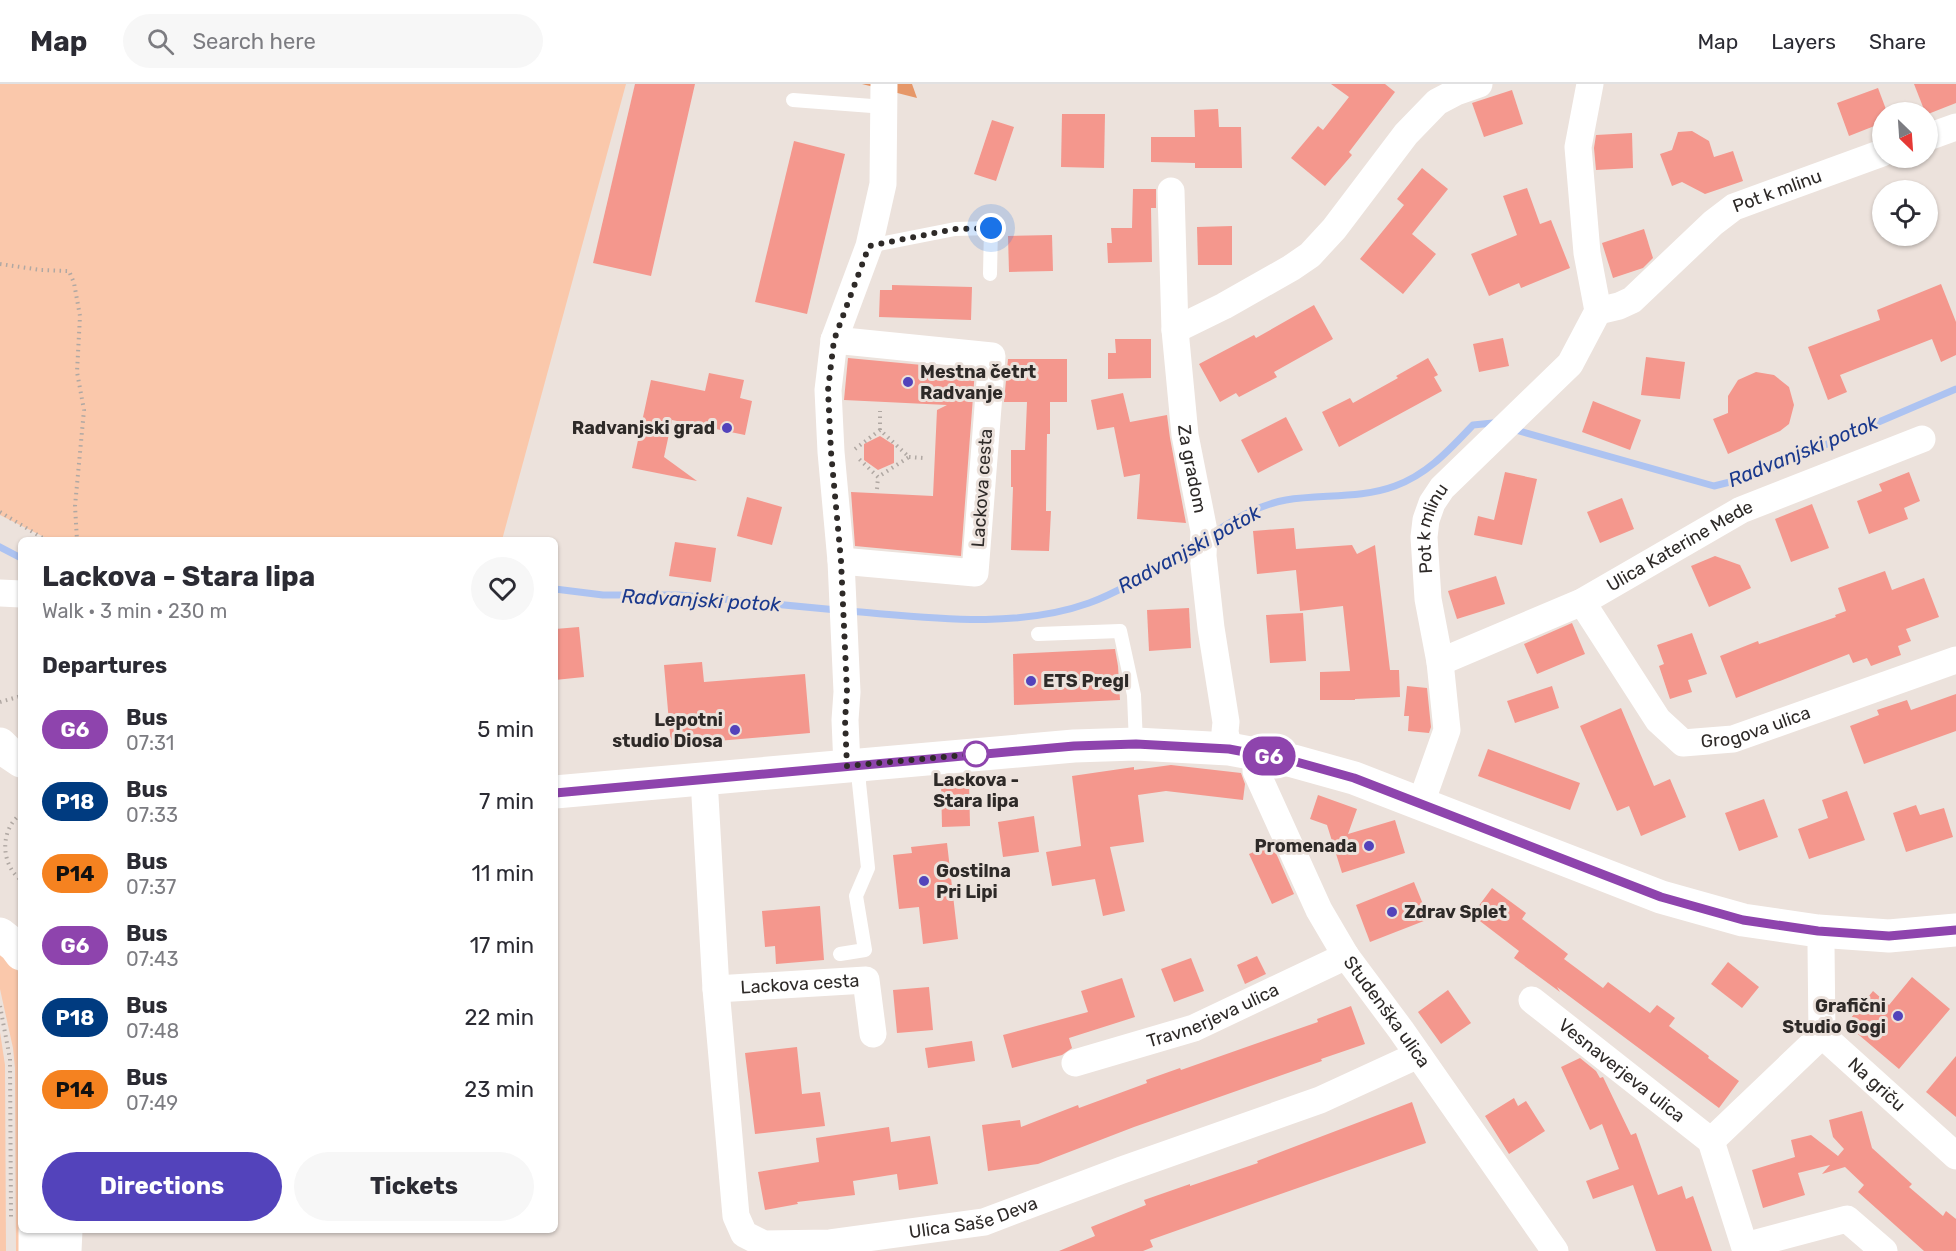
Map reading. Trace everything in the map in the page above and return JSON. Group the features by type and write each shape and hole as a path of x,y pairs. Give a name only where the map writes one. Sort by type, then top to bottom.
{"street":[{"path":"1175,330 1224,306 1310,255 1334,229 1406,134 1429,110 1437,102 1456,92 1479,84"},
{"path":"1590,84 1578,147 1587,253 1598,311"},
{"path":"853,765 845,720 847,692 841,561 828,390 834,340 869,246 882,184 885,95"},
{"path":"1938,133 1956,127"},
{"name":"Pot k mlinu","path":"1421,803 1447,729 1440,662 1428,599 1424,537 1426,520 1432,503 1442,488 1570,364 1598,311 1632,300 1713,223 1734,207 1872,157"},
{"name":"Za gradom","path":"1171,191 1175,330 1185,435 1204,543 1211,628 1226,722 1225,732 1242,751"},
{"name":"Lackova cesta","path":"834,340 992,356 975,573 841,561"},
{"name":"Ulica Katerine Mede","path":"1440,662 1582,602 1741,510 1922,440"},
{"path":"0,593 18,594"},
{"name":"Grogova ulica","path":"1582,602 1658,720 1683,743 1733,739 1956,660"},
{"path":"0,725 18,735"},
{"path":"0,744 18,759"},
{"path":"558,792 1074,746 1136,744 1242,751 1293,761 1354,778 1661,897 1743,920 1818,931 1889,936 1956,930"},
{"name":"Studenška ulica","path":"1242,751 1256,771 1318,910 1346,956 1555,1251"},
{"path":"0,777 18,770"},
{"name":"Ulica Saše Deva","path":"704,779 716,989 736,1216 744,1234 764,1244 830,1243 984,1222 1320,1100 1418,1055"},
{"path":"0,910 14,940"},
{"path":"1818,931 1821,945 1822,1035 1711,1141 1745,1249 1847,1219 1884,1251"},
{"name":"Travnerjeva ulica","path":"1075,1063 1194,1028 1346,956"},
{"name":"Lackova cesta","path":"716,989 866,980 873,1034"},
{"name":"Vesnaverjeva ulica","path":"1532,1000 1711,1141"},
{"name":"Na griču","path":"1822,1035 1956,1156"},
{"path":"27,1233 35,1251"},
{"path":"65,1251 66,1233"}],"lane":[{"path":"794,100 885,95"},
{"path":"869,246 955,229 991,228 990,274"},
{"path":"1038,634 1120,631 1134,695 1136,744"},
{"path":"840,954 865,950 856,896 868,868 860,783 853,765"}],"path":[{"path":"0,264 41,270 69,271 74,282 80,316 77,372 84,410 75,506 77,537"},
{"path":"880,411 880,430 909,457"},
{"path":"878,477 851,452 880,430"},
{"path":"878,477 909,457 923,458"},
{"path":"877,489 878,477"},
{"path":"0,512 41,537"},
{"path":"0,702 18,697"},
{"path":"18,817 9,826 4,836 3,848 10,870 18,877"},
{"path":"0,1006 10,1059 18,1161"}],"shaded area":[{"path":"0,84 626,84 503,537 44,537 0,515"},
{"path":"862,84 912,84 917,98"},
{"path":"0,950 18,972 18,1233 21,1233 24,1251 16,1251 15,1068 0,989"},
{"path":"0,1032 5,1065 6,1251 0,1251"}],"building":[{"path":"635,84 695,84 651,276 593,263"},
{"path":"1331,84 1385,84 1395,92 1349,152 1352,155 1325,186 1291,158 1318,126 1323,130 1349,97"},
{"path":"1914,84 1956,84 1956,103 1938,110 1938,102 1921,102"},
{"path":"1878,88 1883,102 1872,102 1872,127 1849,136 1837,103"},
{"path":"1512,90 1523,124 1484,137 1472,103"},
{"path":"1218,109 1219,127 1241,127 1242,168 1195,168 1195,163 1151,162 1151,137 1195,137 1194,110"},
{"path":"1062,114 1105,114 1104,168 1061,167"},
{"path":"992,120 1014,127 996,181 974,174"},
{"path":"1692,131 1709,141 1714,157 1733,151 1743,181 1705,194 1682,182 1672,186 1660,154 1672,150 1678,132"},
{"path":"1632,133 1633,168 1596,170 1594,148 1596,135"},
{"path":"794,141 845,154 807,314 755,302"},
{"path":"1422,168 1448,189 1412,234 1436,254 1403,294 1360,259 1404,205 1397,199"},
{"path":"1527,188 1540,224 1551,220 1570,268 1521,288 1519,283 1489,296 1471,254 1517,235 1503,196"},
{"path":"1133,189 1156,189 1156,208 1151,208 1152,262 1108,263 1107,243 1112,243 1111,228 1132,228"},
{"path":"1232,226 1232,265 1198,265 1197,227"},
{"path":"1644,229 1653,258 1643,268 1613,278 1602,243"},
{"path":"1052,235 1053,271 1009,272 1008,236"},
{"path":"1941,284 1956,322 1956,355 1941,362 1932,339 1840,375 1847,392 1828,400 1808,347 1880,320 1877,310"},
{"path":"892,285 972,287 971,320 879,317 880,290 892,290"},
{"path":"1314,305 1333,339 1274,372 1277,377 1239,397 1236,393 1220,402 1199,364 1254,335 1256,338"},
{"path":"1503,338 1509,366 1479,372 1473,344"},
{"path":"1115,339 1151,339 1151,378 1108,379 1108,353 1116,353"},
{"path":"1646,357 1685,362 1680,399 1641,395"},
{"path":"848,358 975,370 961,556 855,546 851,492 933,496 937,410 947,405 844,400"},
{"path":"1428,358 1438,375 1434,377 1442,391 1339,447 1322,412 1350,398 1353,403"},
{"path":"1008,359 1067,359 1067,402 1050,402 1050,434 1047,434 1046,511 1051,511 1049,551 1011,550 1013,487 1011,487 1011,450 1025,450 1027,402 1004,402"},
{"path":"1756,372 1774,375 1789,387 1794,405 1789,424 1780,431 1728,454 1713,419 1728,413 1728,396 1738,380"},
{"name":"Radvanjski grad","path":"709,373 744,380 740,398 752,401 745,435 672,420 664,457 697,481 632,468 651,380 705,391"},
{"path":"1123,393 1130,422 1167,415 1186,523 1137,519 1140,474 1124,477 1114,427 1097,430 1091,400"},
{"path":"1593,401 1641,420 1630,450 1582,432"},
{"path":"1286,417 1303,450 1258,473 1241,440"},
{"path":"880,436 894,445 894,463 878,470 864,460 864,444"},
{"path":"1505,472 1537,479 1522,545 1474,535 1478,516 1494,520"},
{"path":"1909,472 1920,501 1904,508 1908,519 1869,534 1857,501 1882,491 1879,484"},
{"path":"747,497 782,507 772,545 737,536"},
{"path":"1622,498 1634,529 1600,543 1587,512"},
{"path":"1812,504 1829,548 1791,562 1775,519"},
{"path":"1294,528 1296,549 1352,545 1357,554 1375,545 1390,670 1399,670 1400,697 1320,700 1320,672 1350,671 1343,606 1300,611 1296,570 1257,574 1253,531"},
{"path":"675,542 716,548 711,582 669,576"},
{"path":"1715,556 1740,565 1751,588 1709,607 1691,566"},
{"path":"1885,571 1892,590 1924,578 1939,617 1906,629 1911,641 1898,646 1901,655 1871,666 1867,658 1853,663 1849,654 1736,698 1720,656 1758,641 1759,644 1836,617 1835,615 1846,611 1838,588"},
{"path":"1496,576 1505,604 1457,619 1448,591"},
{"path":"1189,608 1191,648 1149,651 1147,610"},
{"path":"1303,613 1306,661 1270,663 1266,615"},
{"path":"1572,623 1585,654 1537,674 1524,644"},
{"path":"579,627 584,677 558,680 558,629"},
{"path":"1692,633 1707,674 1688,680 1692,692 1670,699 1659,666 1664,664 1657,645"},
{"path":"1115,649 1120,700 1014,705 1013,654"},
{"path":"702,662 704,682 805,674 810,733 671,745 664,665"},
{"path":"1407,686 1427,688 1431,727 1429,733 1408,731 1409,716 1404,716"},
{"path":"1552,686 1559,708 1515,723 1507,701"},
{"path":"1956,694 1956,731 1864,764 1850,726 1879,715 1877,710 1907,700 1911,710"},
{"path":"1621,708 1654,786 1670,779 1686,817 1641,836 1629,806 1617,811 1580,726"},
{"path":"1488,749 1580,783 1570,810 1478,776"},
{"path":"1171,765 1241,773 1245,784 1243,800 1166,791 1138,795 1144,842 1110,847 1125,911 1103,916 1095,879 1052,886 1046,852 1081,846 1072,776 1134,767 1134,770"},
{"path":"941,781 969,781 970,826 942,827"},
{"path":"1847,791 1865,840 1809,859 1798,829 1828,818 1822,800"},
{"name":"Promenada","path":"1318,795 1357,809 1348,834 1395,820 1405,853 1342,873 1327,825 1310,819"},
{"path":"1764,799 1778,837 1739,851 1725,813"},
{"path":"1916,805 1920,815 1944,808 1953,837 1906,852 1893,813"},
{"path":"1034,816 1039,852 1003,857 998,822"},
{"name":"Gostilna Pri Lipi","path":"947,843 958,939 923,944 919,907 899,909 893,855 912,853 911,847"},
{"path":"1272,844 1294,894 1272,904 1249,854"},
{"name":"Zdrav Splet","path":"1414,882 1429,919 1370,942 1356,905"},
{"path":"1492,888 1526,913 1522,919 1568,954 1564,959 1603,988 1608,982 1650,1013 1657,1005 1675,1018 1669,1026 1739,1081 1719,1108 1557,987 1560,992 1514,958 1519,951 1472,915"},
{"path":"820,906 824,960 776,964 775,946 765,947 762,911"},
{"path":"1257,956 1266,974 1245,984 1237,965"},
{"path":"1191,958 1204,991 1174,1002 1161,969"},
{"path":"1728,962 1759,987 1742,1008 1711,984"},
{"name":"Grafični Studio Gogi","path":"1912,977 1950,1009 1899,1069 1846,1024 1873,991 1889,1005"},
{"path":"1122,978 1135,1017 1069,1038 1072,1048 1062,1055 1012,1068 1003,1035 1088,1012 1081,991"},
{"path":"929,987 933,1030 897,1033 893,990"},
{"path":"1448,990 1471,1023 1441,1044 1418,1012"},
{"path":"1351,1006 1365,1044 1038,1164 988,1171 982,1125 1020,1120 1021,1127 1078,1105 1079,1108 1147,1083 1146,1080 1318,1022 1317,1019"},
{"path":"972,1041 975,1061 928,1068 925,1048"},
{"path":"797,1047 802,1094 820,1092 825,1126 755,1134 745,1053"},
{"path":"1956,1056 1956,1117 1926,1092"},
{"path":"1580,1058 1596,1071 1600,1078 1603,1077 1631,1135 1636,1133 1658,1195 1682,1186 1686,1199 1693,1196 1712,1251 1656,1251 1633,1185 1593,1199 1586,1181 1619,1169 1602,1124 1590,1130 1561,1067"},
{"path":"1514,1098 1518,1106 1526,1101 1545,1131 1509,1154 1485,1116"},
{"path":"1412,1102 1426,1143 1150,1240 1153,1247 1143,1251 1059,1251 1095,1236 1091,1227 1146,1205 1144,1200 1258,1163 1257,1161"},
{"path":"1862,1111 1872,1148 1912,1184 1909,1187 1943,1216 1946,1211 1956,1219 1956,1251 1924,1251 1858,1192 1864,1185 1845,1167 1822,1174 1830,1165 1798,1173 1805,1195 1763,1208 1752,1170 1795,1157 1791,1140 1811,1135 1838,1156 1844,1149 1833,1137 1829,1120"},
{"path":"889,1127 891,1142 930,1136 938,1184 899,1190 897,1174 853,1181 855,1195 797,1202 798,1204 765,1210 758,1172 819,1162 816,1138"}],"waterway":[{"name":"Radvanjski potok","path":"1512,429 1714,486 1750,477 1956,389"},
{"name":"Radvanjski potok","path":"1212,534 1247,513 1276,502 1300,498 1355,495 1395,486 1428,468 1473,425 1493,423 1498,425"},
{"name":"Radvanjski potok","path":"848,611 969,619 1000,619 1060,611 1089,603 1117,591 1198,544"},
{"name":"Radvanjski potok","path":"0,547 18,556"},
{"name":"Radvanjski potok","path":"558,589 603,595 679,595 837,610"}],"bus line":[{"name":"G6","path":"558,793 1074,746 1136,744 1229,749 1293,761 1354,778 1661,897 1743,920 1818,931 1889,936 1956,930"}],"place":[{"name":"Mestna četrt Radvanje","path":"908,382"},
{"name":"Radvanjski grad","path":"727,428"},
{"name":"ETS Pregl","path":"1031,681"},
{"name":"Lepotni studio Diosa","path":"735,730"},
{"name":"Lackova - Stara lipa","path":"976,754"},
{"name":"Promenada","path":"1369,846"},
{"name":"Gostilna Pri Lipi","path":"924,881"},
{"name":"Zdrav Splet","path":"1392,912"},
{"name":"Grafični Studio Gogi","path":"1898,1016"}],"route":[{"path":"976,754 847,766 845,720 847,692 841,561 828,390 834,340 869,246 955,229 991,228"}]}
